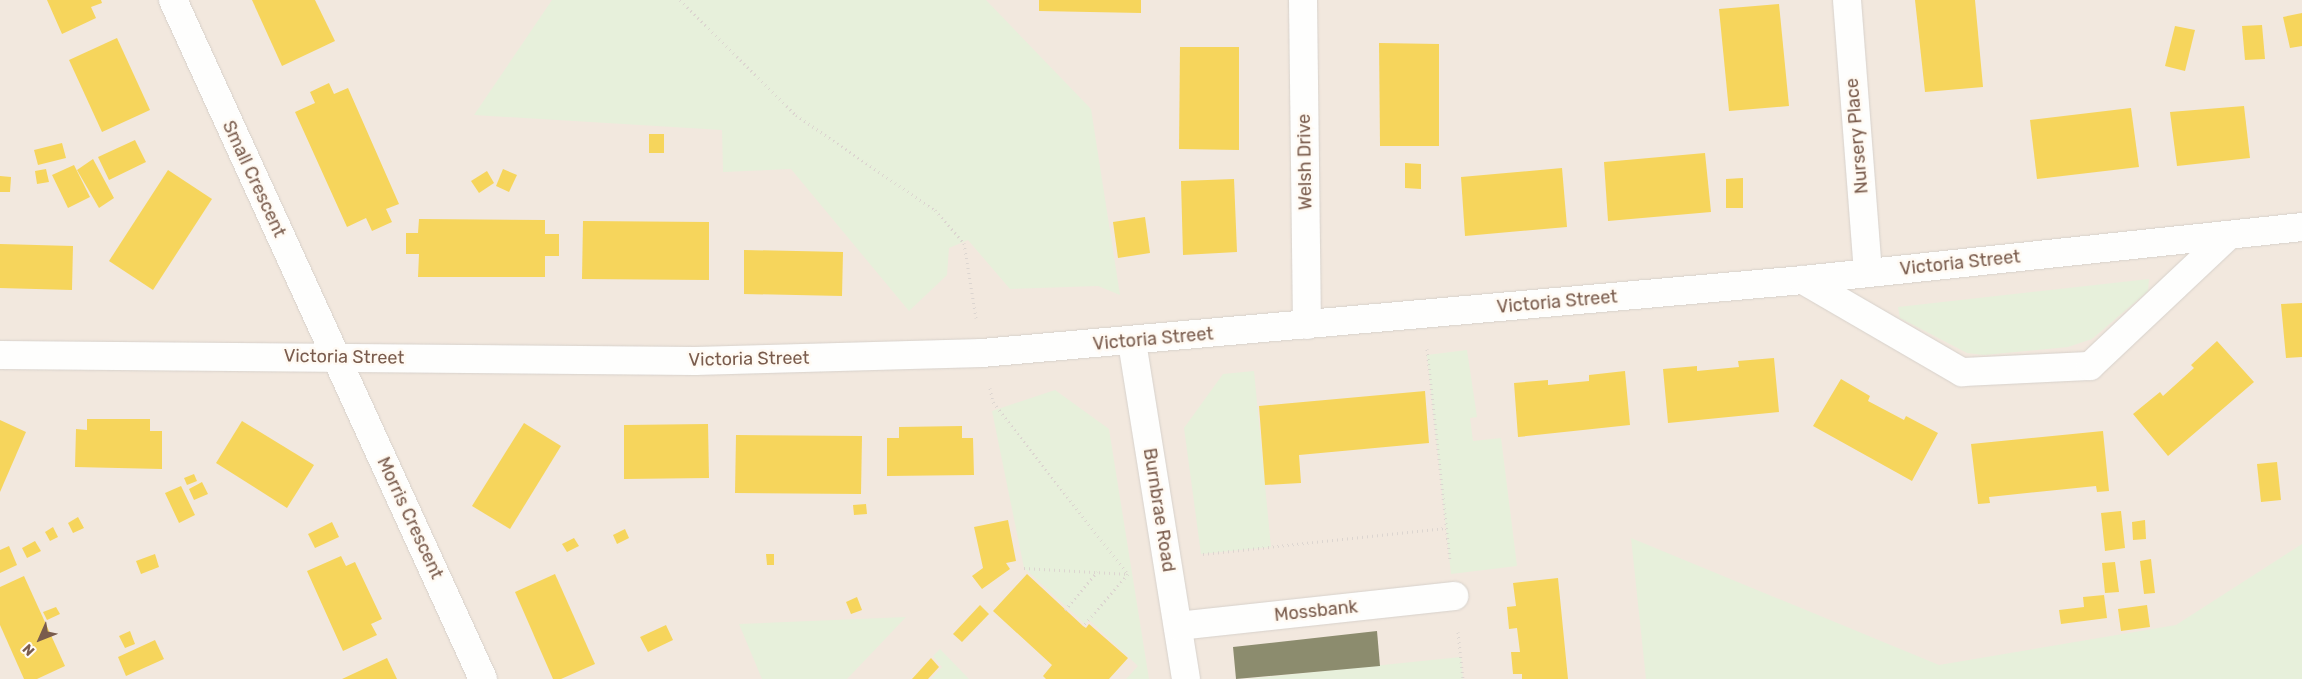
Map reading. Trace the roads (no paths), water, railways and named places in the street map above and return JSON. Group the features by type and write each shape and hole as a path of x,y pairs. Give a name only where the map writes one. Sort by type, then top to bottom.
{"street":[{"name":"Small Crescent","path":"172,0 336,357"},
{"name":"Welsh Drive","path":"1303,0 1307,324"},
{"name":"Nursery Place","path":"1847,0 1868,272"},
{"name":"Victoria Street","path":"0,355 695,361 982,354 1132,342 1307,324 1803,280 2302,227"},
{"path":"1803,280 1962,372 2090,366 2228,236"},
{"name":"Burnbrae Road","path":"1132,342 1186,679"},
{"name":"Morris Crescent","path":"336,357 483,679"},
{"name":"Mossbank","path":"1178,626 1454,596"}]}
